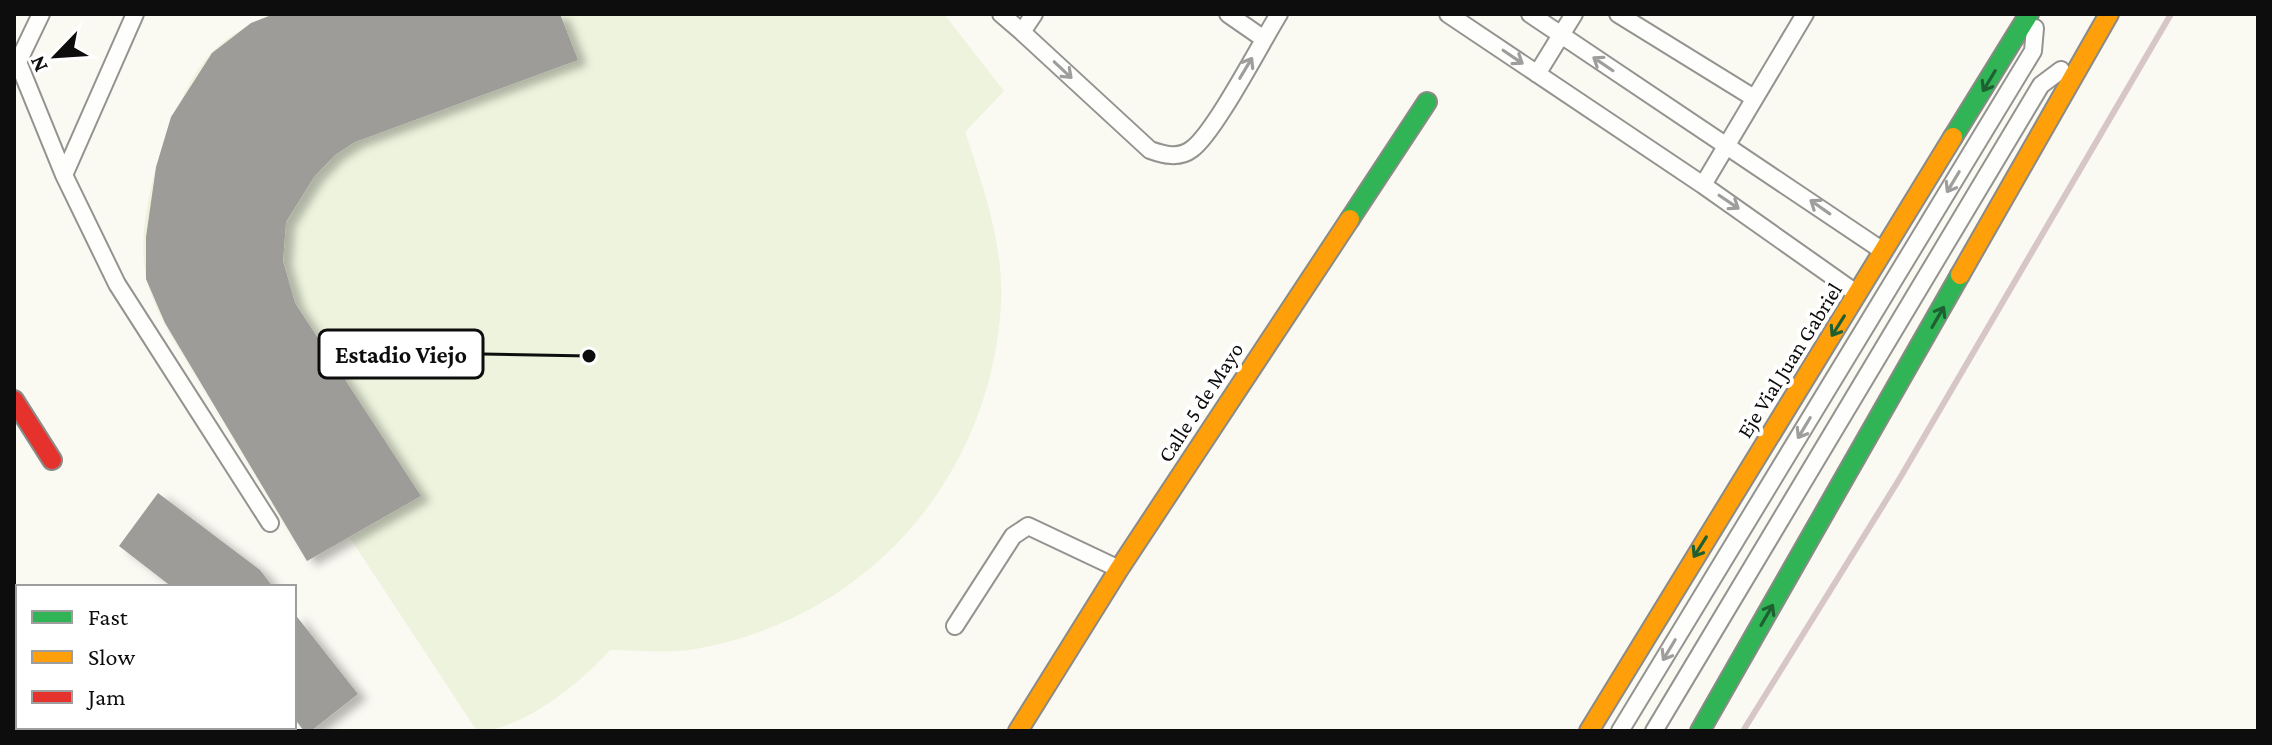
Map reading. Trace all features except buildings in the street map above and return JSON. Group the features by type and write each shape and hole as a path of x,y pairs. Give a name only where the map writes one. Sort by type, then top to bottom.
{"main road":[{"name":"Eje Vial Juan Gabriel","path":"1589,731 2029,14"},
{"path":"1700,731 2109,14"},
{"name":"Calle 5 de Mayo","path":"1018,731 1119,569 1427,102"},
{"path":"14,400 52,460"}],"lane":[{"path":"41,14 16,60 64,175 117,284 270,523"},
{"path":"64,175 135,14"},
{"path":"1001,14 1150,150 1166,155 1179,155 1193,149 1279,14"},
{"path":"1022,32 1034,14"},
{"path":"1228,14 1264,39"},
{"path":"1448,14 1703,185 1858,294"},
{"path":"1530,14 1884,252"},
{"path":"1537,74 1574,14"},
{"path":"1618,14 1754,98"},
{"path":"1703,185 1805,14"},
{"path":"1620,731 2033,51 2036,14"},
{"path":"1654,731 2041,85 2089,50"},
{"path":"955,626 1013,536 1028,526 1119,569"}],"green space":[{"path":"274,14 944,14 1004,91 965,132 996,238 1001,304 992,367 973,427 945,481 909,530 865,572 814,607 757,633 695,649 664,652 610,650 567,690 531,714 494,729 477,731 350,538 307,561 171,334 147,281 145,227 150,194 169,128 182,98 212,52 241,30"}],"railway":[{"path":"1743,731 1900,478 2171,14"}],"traffic: fast":[{"path":"1953,137 2029,14"},
{"path":"1350,219 1427,102"},
{"path":"1700,731 1960,275"}],"traffic: slow":[{"path":"1960,275 2109,14"},
{"path":"1589,731 1953,137"},
{"path":"1018,731 1119,569 1350,219"}],"traffic: jam":[{"path":"14,400 52,460"}],"place":[{"name":"Estadio Viejo","path":"589,356"}]}
